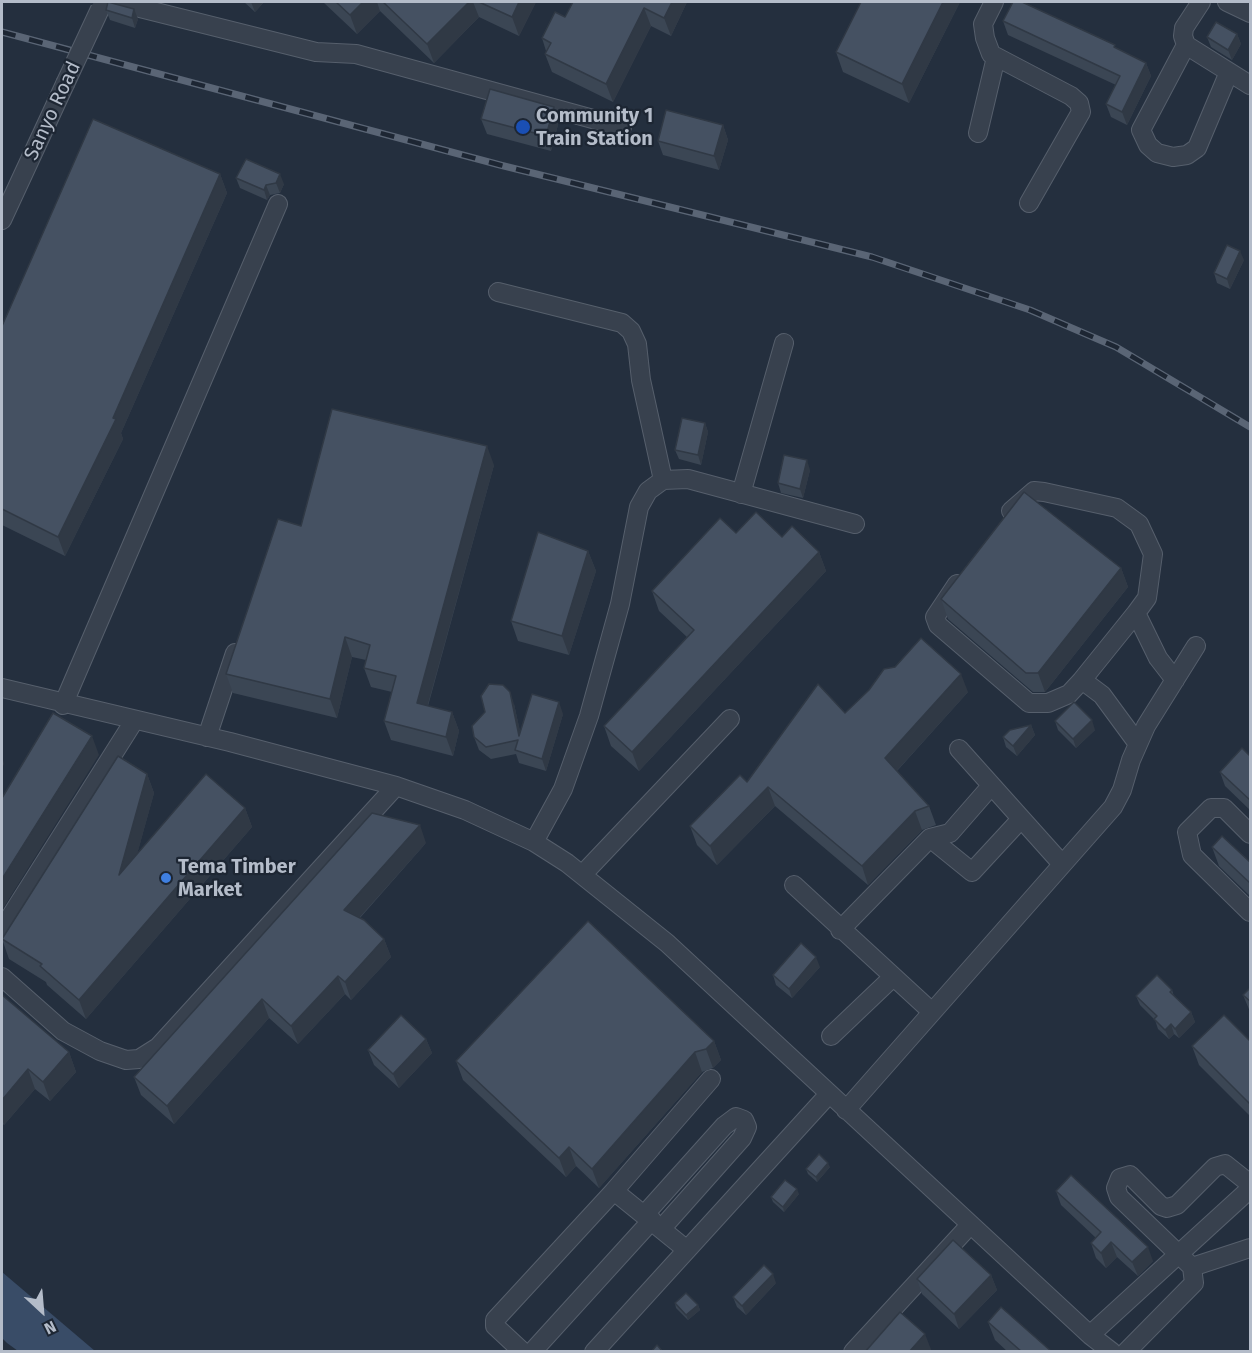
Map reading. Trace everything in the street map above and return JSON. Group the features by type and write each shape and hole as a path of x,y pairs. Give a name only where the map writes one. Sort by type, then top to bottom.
{"street":[{"path":"994,2 983,24 991,54 1079,103 1081,112 1029,203"},
{"path":"1201,2 1184,28 1183,36 1186,45 1251,85"},
{"path":"1227,2 1251,13"},
{"path":"106,4 316,52 356,54 622,127"},
{"name":"Sanyo Road","path":"2,220 65,84 106,4"},
{"path":"1186,45 1141,130 1148,145 1157,153 1173,157 1187,155 1197,148 1230,72"},
{"path":"978,133 996,57"},
{"path":"63,705 278,204"},
{"path":"498,292 622,324 632,331 638,344 640,380 663,480"},
{"path":"741,494 784,343"},
{"path":"534,842 563,789 589,716 620,604 639,507 648,491 663,480 688,479 855,524"},
{"path":"965,573 935,616 938,625 1029,703 1048,703 1069,694 1147,598 1152,554 1139,524 1117,508 1034,491 1013,507 999,526"},
{"path":"1136,613 1158,658 1175,680"},
{"path":"207,737 240,638"},
{"path":"846,1110 1113,807 1122,790 1138,744 1196,646"},
{"path":"1082,680 1102,695 1138,744"},
{"path":"2,688 63,705 207,737 396,786 465,810 534,842 582,875 667,943 970,1225 1090,1335 1112,1352"},
{"path":"582,875 730,719"},
{"path":"2,930 134,720"},
{"path":"959,749 1062,864"},
{"path":"2,977 63,1031 100,1052 126,1060 139,1059 158,1047 396,786"},
{"path":"840,930 930,838 950,833 991,786"},
{"path":"1251,834 1224,808 1211,808 1187,832 1192,855 1251,912"},
{"path":"930,838 972,872 1021,819"},
{"path":"794,885 840,930 932,1012"},
{"path":"831,1036 893,976"},
{"path":"523,1352 495,1326 495,1320 614,1191 711,1079"},
{"path":"594,1352 829,1094"},
{"path":"532,1352 653,1221 742,1138 747,1127 744,1120 736,1117 724,1126 653,1221"},
{"path":"1126,1352 1194,1283 1186,1261 1119,1197 1116,1188 1120,1179 1130,1175 1161,1206 1167,1208 1177,1205 1215,1167 1225,1164 1251,1184"},
{"path":"1090,1335 1186,1261 1251,1189"},
{"path":"614,1191 687,1250"},
{"path":"854,1352 970,1225"},
{"path":"1186,1261 1251,1248"}],"water":[{"path":"2,1272 95,1351 18,1351 7,1343 2,1338"}],"building":[{"path":"108,2 134,9 132,18 106,10"},
{"path":"336,2 363,2 350,15"},
{"path":"383,2 469,2 427,44"},
{"path":"479,2 519,2 512,17"},
{"path":"573,2 672,2 664,18 644,8 606,84 545,54 551,43 542,38 555,12 565,17"},
{"path":"861,2 943,2 902,84 836,52"},
{"path":"1013,2 1022,2 1115,45 1114,47 1146,63 1122,112 1106,104 1120,76 1003,21"},
{"path":"1216,22 1237,34 1228,50 1207,37"},
{"path":"490,89 554,107 546,136 481,119"},
{"path":"666,110 723,125 714,156 658,141"},
{"path":"93,119 220,174 113,418 116,419 58,537 2,509 2,326"},
{"path":"246,159 280,174 276,183 266,185 264,190 236,178"},
{"path":"1227,245 1240,251 1227,279 1214,273"},
{"path":"332,409 487,446 417,703 452,712 446,737 384,721 396,676 364,668 370,645 345,637 330,699 226,674 278,519 301,526"},
{"path":"682,418 705,423 698,455 675,450"},
{"path":"784,455 807,460 800,489 778,483"},
{"path":"1024,492 1121,568 1038,673 1026,673 941,599"},
{"path":"756,512 782,537 792,526 819,552 632,752 604,726 694,630 652,591 720,518 736,533"},
{"path":"538,532 588,551 562,636 511,621"},
{"path":"921,638 961,674 885,758 929,806 915,811 862,866 768,787 710,846 690,826 740,775 747,782 818,684 845,713 869,690 884,669 895,667"},
{"path":"489,684 503,685 510,692 519,736 532,694 559,702 542,759 515,750 518,740 486,747 474,737 472,726 485,712 481,696"},
{"path":"1074,702 1092,720 1073,739 1055,721"},
{"path":"53,713 92,736 2,879 2,798"},
{"path":"1031,725 1013,746 1003,737 1010,730"},
{"path":"1242,748 1251,757 1251,801 1220,772"},
{"path":"118,756 147,774 119,875 206,774 245,808 79,1000 40,966 42,964 2,939"},
{"path":"372,813 420,825 344,910 364,920 384,939 345,982 338,976 291,1026 262,999 167,1106 134,1077"},
{"path":"1222,836 1251,863 1251,884 1212,847"},
{"path":"588,921 714,1041 706,1049 695,1052 592,1169 569,1147 559,1158 456,1061"},
{"path":"801,943 816,957 789,989 773,975"},
{"path":"1157,975 1172,990 1170,992 1191,1012 1175,1029 1171,1024 1165,1030 1154,1019 1157,1016 1136,996"},
{"path":"1251,987 1251,1002 1243,995"},
{"path":"2,995 69,1052 43,1082 28,1069 2,1100"},
{"path":"401,1015 426,1039 393,1074 368,1050"},
{"path":"1224,1015 1251,1042 1251,1105 1192,1046"},
{"path":"819,1154 828,1163 816,1177 806,1169"},
{"path":"1071,1175 1148,1247 1132,1262 1111,1242 1101,1253 1091,1243 1101,1232 1056,1191"},
{"path":"785,1180 797,1189 783,1207 771,1197"},
{"path":"953,1240 991,1275 954,1314 917,1279"},
{"path":"764,1265 773,1274 742,1306 733,1297"},
{"path":"686,1293 698,1305 686,1315 675,1303"},
{"path":"1001,1307 1052,1352 1022,1352 988,1322"},
{"path":"900,1312 925,1334 909,1352 865,1352"},
{"path":"657,1345 663,1352 651,1352"}],"railway":[{"path":"2,32 500,165 872,257 1030,310 1116,347 1250,427"}],"place":[{"name":"Community 1 Train Station","path":"523,127"},
{"name":"Tema Timber Market","path":"166,878"}]}
